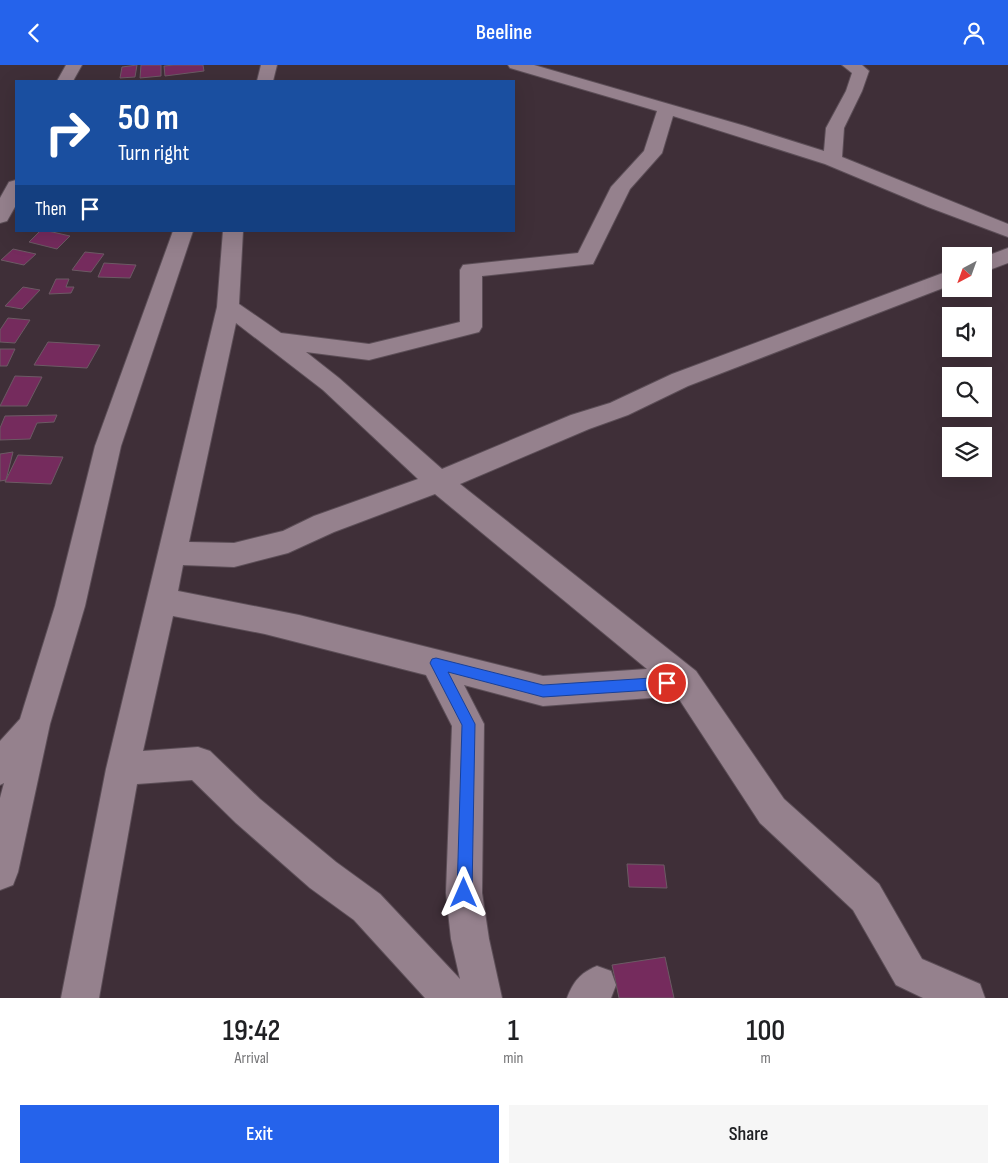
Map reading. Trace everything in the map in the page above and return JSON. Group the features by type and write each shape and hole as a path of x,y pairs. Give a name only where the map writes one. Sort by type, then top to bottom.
{"street":[{"path":"66,80 74,65"},
{"path":"265,80 269,65"},
{"path":"516,65 832,159 935,203 1008,231"},
{"path":"832,159 835,128 854,91 861,71 850,65"},
{"path":"274,340 369,352 471,327 471,270 586,259 621,187 653,153 666,109"},
{"path":"0,217 15,188"},
{"path":"0,872 34,724 70,606 108,446 183,232"},
{"path":"80,998 123,769 228,307 233,232"},
{"path":"992,262 1008,255"},
{"path":"172,553 234,555 288,541 324,524 439,482 580,422 620,409 680,379 942,280"},
{"path":"228,307 331,384 439,482 685,681 772,811 866,897 909,972 966,998"},
{"path":"161,601 199,607 282,625 543,691 685,681"},
{"path":"436,663 468,724 464,893 470,939 483,998"},
{"path":"0,768 34,724"},
{"path":"123,769 198,763 248,811 323,875 367,907 451,998"}],"building":[{"path":"137,65 135,77 120,78 122,67"},
{"path":"141,65 161,65 161,76 140,78"},
{"path":"203,65 204,71 165,76 164,66"},
{"path":"39,232 52,232 70,236 57,249 29,242"},
{"path":"13,249 36,254 24,265 1,260"},
{"path":"85,252 104,254 91,272 72,270"},
{"path":"104,263 136,265 130,278 98,277"},
{"path":"56,279 69,279 66,287 74,287 71,293 49,294"},
{"path":"23,287 40,290 22,309 5,306"},
{"path":"8,318 30,320 15,343 0,342 0,330"},
{"path":"48,342 100,345 87,368 34,365"},
{"path":"0,349 15,349 7,366 0,366"},
{"path":"15,376 42,377 27,406 0,406"},
{"path":"57,415 54,422 37,423 30,439 0,440 0,428 5,416"},
{"path":"13,452 6,480 0,481 0,454"},
{"path":"18,455 63,457 51,484 5,482"},
{"path":"627,864 664,865 667,888 629,887"},
{"path":"665,957 674,998 619,998 612,965"}],"route":[{"path":"464,893 468,724 436,663 543,691 667,683"}]}
